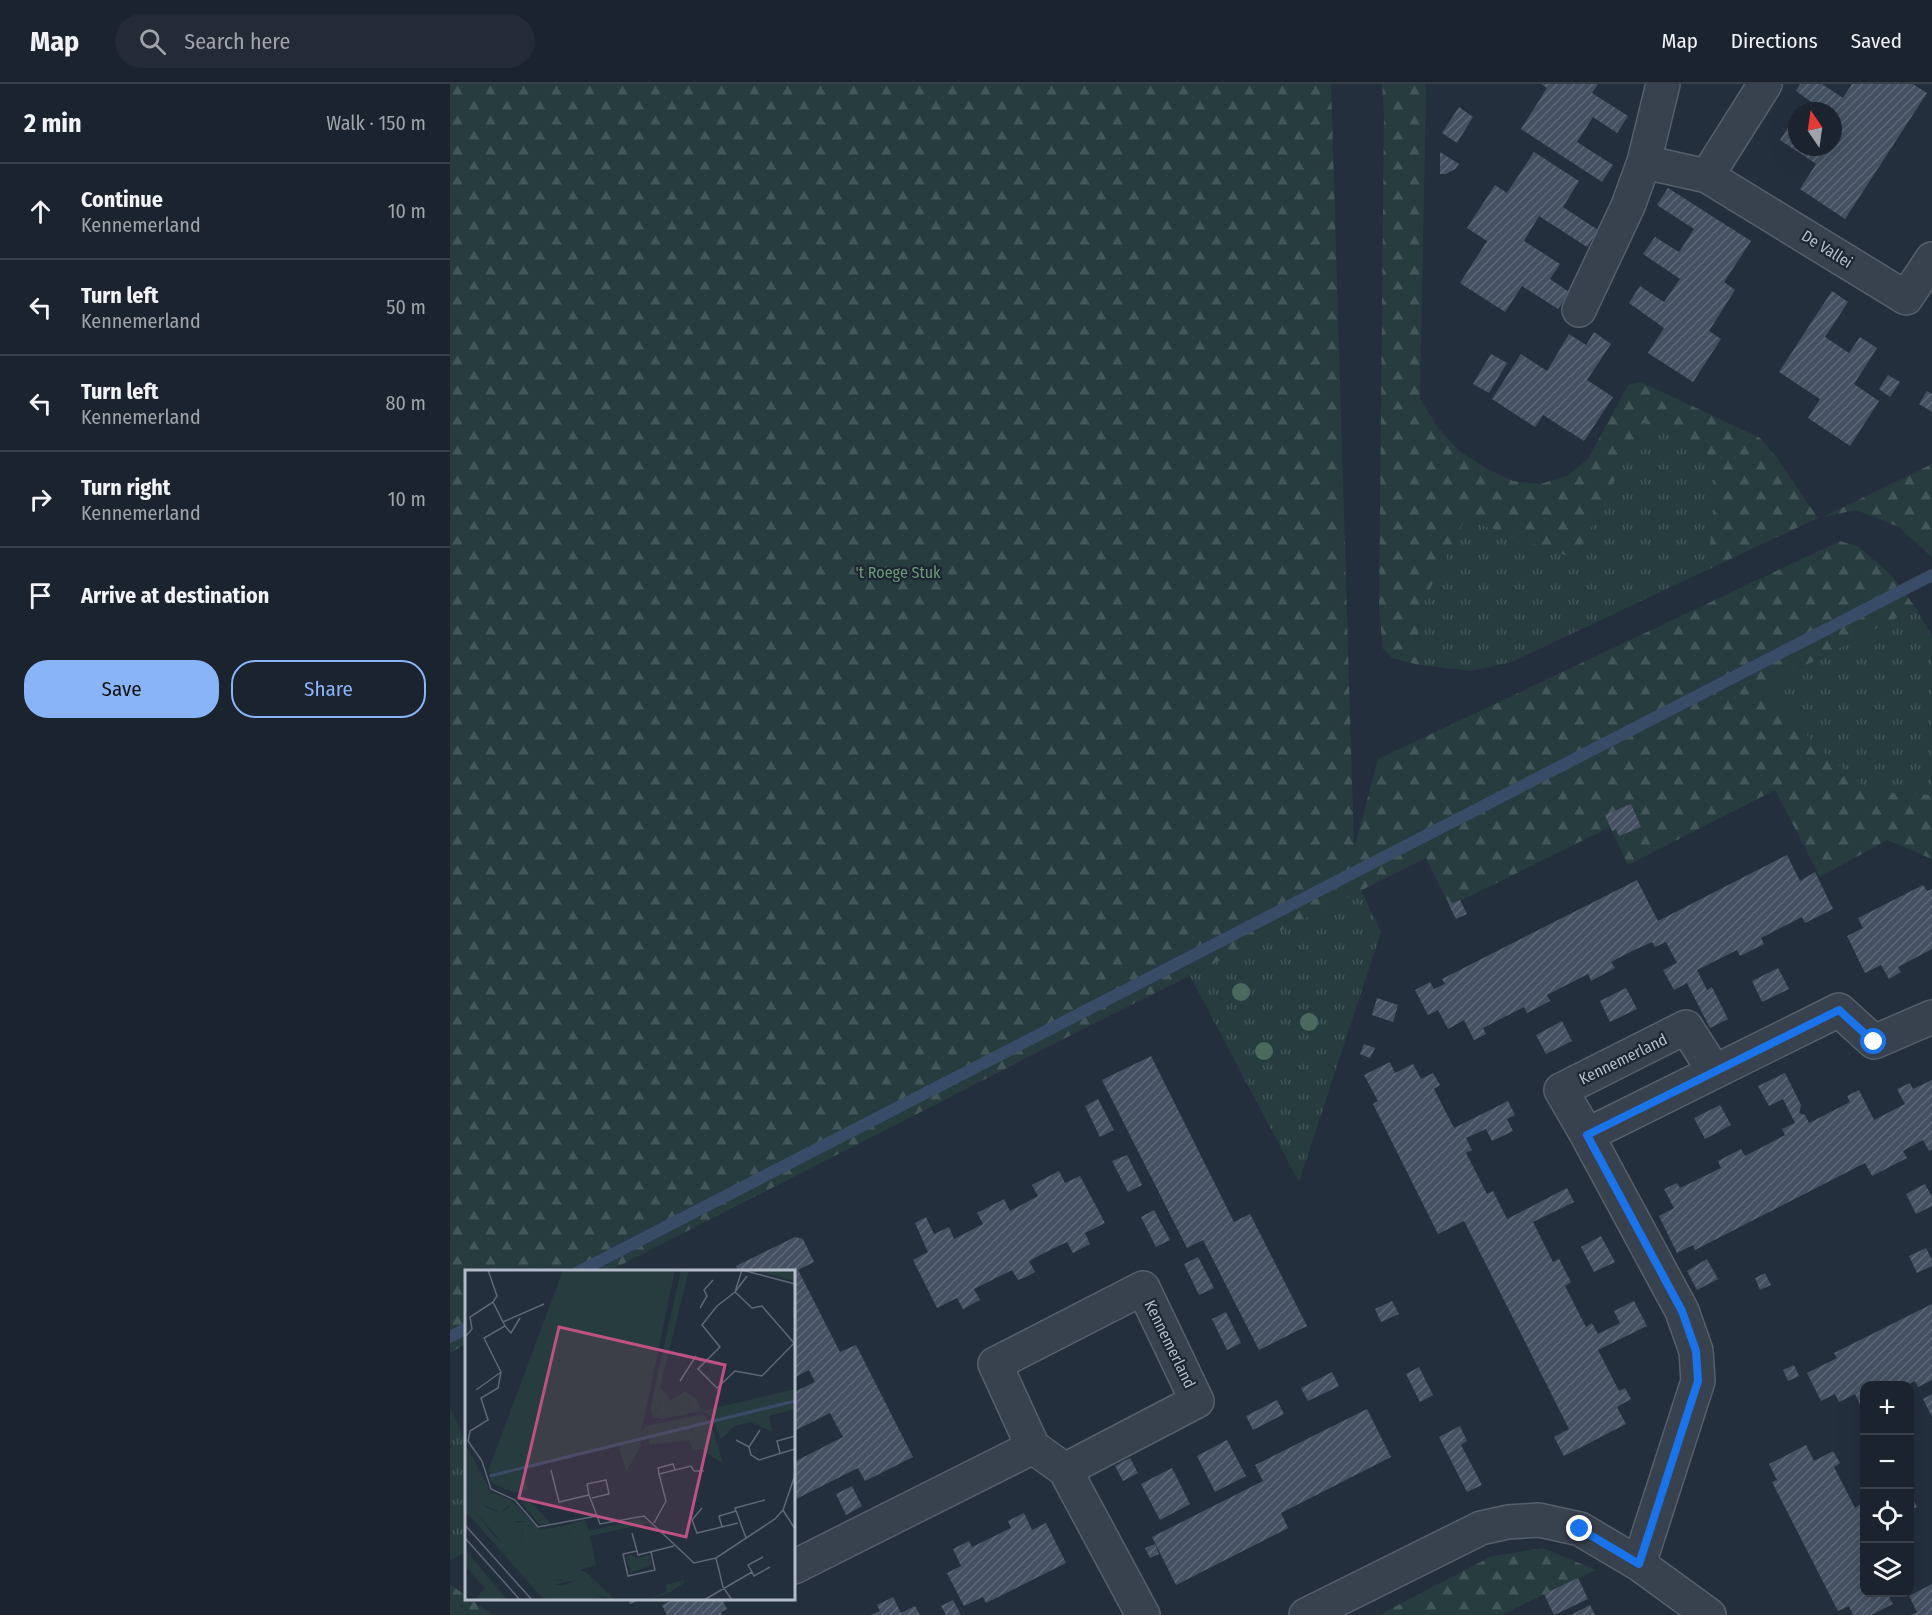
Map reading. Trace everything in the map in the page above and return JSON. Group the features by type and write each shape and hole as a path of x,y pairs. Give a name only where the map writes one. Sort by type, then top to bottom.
{"street":[{"path":"1579,310 1628,206 1644,162 1663,84"},
{"path":"1707,176 1765,84"},
{"name":"De Vallei","path":"1644,162 1707,176 1906,298 1932,259"},
{"path":"1587,1135 1839,1010 1874,1042 1932,1017"},
{"name":"Kennemerland","path":"1639,1564 1698,1381 1696,1351 1682,1311 1561,1090 1686,1027 1714,1071"},
{"name":"Kennemerland","path":"1065,1470 1197,1401 1143,1288 994,1364 1033,1447 1065,1470 1143,1615"},
{"path":"795,1566 1033,1447"},
{"path":"1306,1615 1481,1528 1508,1522 1539,1520 1580,1529 1639,1564 1709,1615"}],"green space":[{"name":"'t Roege Stuk","path":"450,84 1331,84 1354,849 1378,759 1840,541 1859,547 1891,575 1916,608 1766,686 1816,746 1869,791 1932,795 1932,859 1887,840 1820,877 1775,790 1628,865 1610,827 1450,906 1426,858 1097,1022 611,1270 465,1270 465,1345 450,1353"},
{"path":"1382,84 1426,84 1420,399 1437,426 1458,450 1487,469 1513,481 1540,484 1567,476 1588,459 1628,385 1641,382 1760,438 1777,458 1818,518 1707,570 1716,490 1709,456 1688,438 1664,427 1642,423 1576,559 1465,519 1418,613 1419,665 1392,658 1383,649 1379,608 1384,115"},
{"path":"1642,423 1664,427 1688,438 1709,456 1716,490 1707,570 1512,662 1471,671 1419,665 1418,613 1465,519 1576,558"},
{"path":"1932,464 1932,557 1899,527 1856,510 1823,517"},
{"path":"1916,608 1932,637 1932,795 1869,791 1816,746 1766,686"},
{"path":"1361,890 1381,932 1299,1182 1190,976"},
{"path":"450,1409 465,1439 465,1552 450,1560"},
{"path":"1543,1548 1596,1570 1501,1615 1379,1615 1492,1556"},
{"path":"450,1584 465,1595 465,1600 471,1600 493,1615 450,1615"}],"building":[{"path":"1541,84 1598,84 1592,93 1628,116 1617,133 1593,117 1577,142 1613,165 1602,182 1521,129 1547,88"},
{"path":"1800,84 1822,84 1843,98 1852,84 1913,84 1927,93 1845,219 1800,189 1816,164 1804,156 1842,156 1842,102 1811,102 1796,91"},
{"path":"1459,107 1473,117 1457,143 1442,133"},
{"path":"1788,128 1788,145 1780,140"},
{"path":"1440,152 1459,164 1446,174 1440,174"},
{"path":"1534,152 1579,181 1563,207 1598,230 1587,247 1539,216 1524,241 1560,264 1550,279 1569,292 1558,309 1522,286 1505,312 1460,283 1487,241 1467,228 1495,185 1507,193"},
{"path":"1668,188 1751,241 1724,282 1735,290 1709,331 1721,339 1693,382 1648,353 1664,328 1629,303 1640,286 1664,302 1680,279 1643,254 1655,237 1679,252 1694,229 1657,205"},
{"path":"1832,291 1848,302 1825,337 1849,353 1860,337 1877,348 1854,384 1879,401 1850,446 1808,418 1820,399 1779,372"},
{"path":"1594,332 1611,344 1587,380 1613,397 1584,441 1543,415 1535,427 1492,399 1521,354 1547,371 1569,334 1586,345"},
{"path":"1491,354 1507,363 1489,393 1473,384"},
{"path":"1888,375 1900,382 1890,397 1879,389"},
{"path":"1927,391 1932,394 1932,412 1919,404"},
{"path":"1631,804 1641,827 1619,836 1616,829 1612,831 1605,815"},
{"path":"1787,855 1800,881 1815,872 1833,909 1805,923 1802,917 1761,938 1764,944 1740,956 1737,950 1697,970 1707,990 1712,987 1728,1019 1710,1028 1687,983 1674,990 1663,970 1677,963 1666,942 1655,947 1652,942 1632,951 1611,962 1615,968 1591,981 1588,974 1547,995 1550,1001 1527,1013 1524,1007 1483,1028 1486,1034 1474,1040 1464,1020 1448,1029 1438,1010 1428,1015 1415,990 1430,982 1434,989 1445,984 1442,979 1637,880 1658,921"},
{"path":"1923,885 1927,891 1932,889 1932,949 1898,967 1901,972 1889,979 1881,965 1865,973 1847,936 1863,928 1858,918"},
{"path":"1460,900 1467,914 1456,919 1449,905"},
{"path":"1778,968 1789,989 1762,1002 1752,981"},
{"path":"1626,988 1637,1009 1610,1022 1600,1001"},
{"path":"1377,998 1398,1005 1393,1022 1372,1015"},
{"path":"1562,1021 1572,1041 1546,1054 1536,1035"},
{"path":"1364,1044 1375,1048 1370,1058 1360,1054"},
{"path":"1151,1056 1234,1222 1250,1214 1307,1326 1259,1350 1203,1240 1187,1248 1102,1080"},
{"path":"1390,1062 1395,1073 1413,1064 1421,1079 1433,1073 1440,1085 1434,1089 1454,1128 1508,1101 1515,1115 1507,1119 1513,1131 1492,1141 1486,1129 1466,1138 1472,1150 1466,1153 1487,1194 1493,1191 1507,1219 1567,1188 1574,1202 1533,1222 1553,1262 1559,1259 1571,1282 1565,1286 1586,1327 1592,1323 1598,1334 1620,1323 1614,1311 1634,1301 1647,1326 1598,1350 1619,1391 1625,1388 1631,1399 1617,1407 1626,1424 1564,1456 1554,1437 1569,1429 1464,1221 1438,1234 1373,1104 1378,1101 1364,1075"},
{"path":"1785,1073 1801,1105 1799,1113 1805,1115 1809,1123 1850,1102 1847,1096 1859,1090 1874,1120 1905,1104 1897,1089 1910,1083 1913,1089 1932,1080 1932,1149 1929,1151 1923,1140 1903,1151 1907,1158 1872,1176 1865,1163 1695,1250 1693,1245 1677,1253 1659,1216 1674,1208 1664,1189 1677,1183 1680,1188 1721,1168 1718,1161 1741,1149 1745,1156 1785,1135 1782,1129 1795,1123 1783,1099 1769,1106 1758,1086"},
{"path":"1098,1099 1114,1130 1100,1137 1085,1106"},
{"path":"1720,1105 1731,1125 1705,1139 1694,1118"},
{"path":"1127,1155 1142,1185 1128,1192 1112,1161"},
{"path":"1059,1171 1065,1183 1080,1176 1105,1223 1085,1233 1090,1244 1073,1253 1067,1242 1048,1251 1029,1261 1035,1272 1026,1277 1018,1280 1012,1270 974,1289 980,1300 963,1309 957,1298 937,1308 913,1260 928,1252 915,1223 926,1217 934,1234 949,1227 954,1239 983,1224 977,1213 1004,1199 1010,1211 1038,1196 1032,1185"},
{"path":"1925,1184 1932,1197 1932,1206 1916,1214 1906,1194"},
{"path":"1154,1210 1170,1240 1156,1247 1141,1217"},
{"path":"1601,1236 1615,1262 1594,1272 1581,1247"},
{"path":"795,1237 803,1239 814,1262 798,1270 840,1352 856,1345 913,1457 865,1481 858,1468 796,1499 795,1461 843,1437 830,1413 795,1430 795,1392 815,1382 809,1370 795,1377 795,1270 738,1270 736,1266"},
{"path":"1926,1248 1932,1260 1932,1266 1917,1273 1909,1256"},
{"path":"1198,1257 1214,1288 1199,1295 1184,1264"},
{"path":"1707,1259 1718,1279 1697,1290 1687,1271"},
{"path":"1765,1273 1771,1285 1760,1290 1755,1278"},
{"path":"1392,1301 1399,1314 1381,1322 1375,1309"},
{"path":"1932,1304 1932,1380 1918,1387 1915,1381 1860,1381 1860,1405 1855,1394 1839,1402 1835,1394 1821,1401 1807,1373 1837,1358 1834,1353"},
{"path":"1226,1312 1241,1343 1227,1350 1212,1319"},
{"path":"1794,1365 1799,1376 1788,1381 1783,1370"},
{"path":"1419,1367 1433,1395 1420,1402 1406,1374"},
{"path":"1332,1372 1339,1386 1308,1401 1301,1388"},
{"path":"1932,1394 1932,1417 1923,1399"},
{"path":"1277,1400 1284,1414 1253,1430 1246,1416"},
{"path":"1367,1409 1391,1457 1281,1513 1288,1528 1176,1585 1152,1537 1263,1481 1255,1465"},
{"path":"1460,1426 1467,1441 1461,1445 1482,1485 1467,1492 1439,1437"},
{"path":"1227,1440 1246,1476 1215,1492 1197,1456"},
{"path":"1806,1445 1814,1461 1833,1451 1840,1463 1834,1467 1855,1508 1860,1505 1860,1597 1889,1597 1893,1604 1871,1615 1853,1615 1849,1606 1838,1611 1772,1482 1777,1480 1769,1464"},
{"path":"1130,1458 1138,1473 1123,1481 1115,1466"},
{"path":"1172,1468 1190,1504 1160,1520 1141,1484"},
{"path":"852,1486 862,1506 846,1515 836,1494"},
{"path":"1024,1513 1032,1530 1046,1523 1066,1563 986,1603 983,1597 964,1606 947,1573 961,1566 953,1549 969,1541 972,1547 1011,1528 1008,1521"},
{"path":"1155,1544 1159,1554 1150,1558 1145,1548"},
{"path":"1578,1578 1588,1599 1554,1615 1544,1594"},
{"path":"1932,1584 1932,1615 1911,1615 1917,1612 1910,1597 1914,1597 1914,1593"},
{"path":"893,1597 901,1613 915,1606 920,1615 871,1615 880,1611 877,1605"},
{"path":"628,1600 640,1600 630,1604"},
{"path":"673,1600 722,1600 727,1609 721,1612 722,1615 667,1615 662,1605"},
{"path":"953,1600 961,1615 946,1615 941,1606"},
{"path":"1590,1605 1595,1615 1571,1615"}],"waterway":[{"path":"582,1270 1932,575"},
{"path":"450,1337 465,1330"}],"route":[{"path":"1580,1529 1639,1564 1698,1381 1696,1351 1682,1311 1587,1135 1839,1010 1874,1042"}]}
